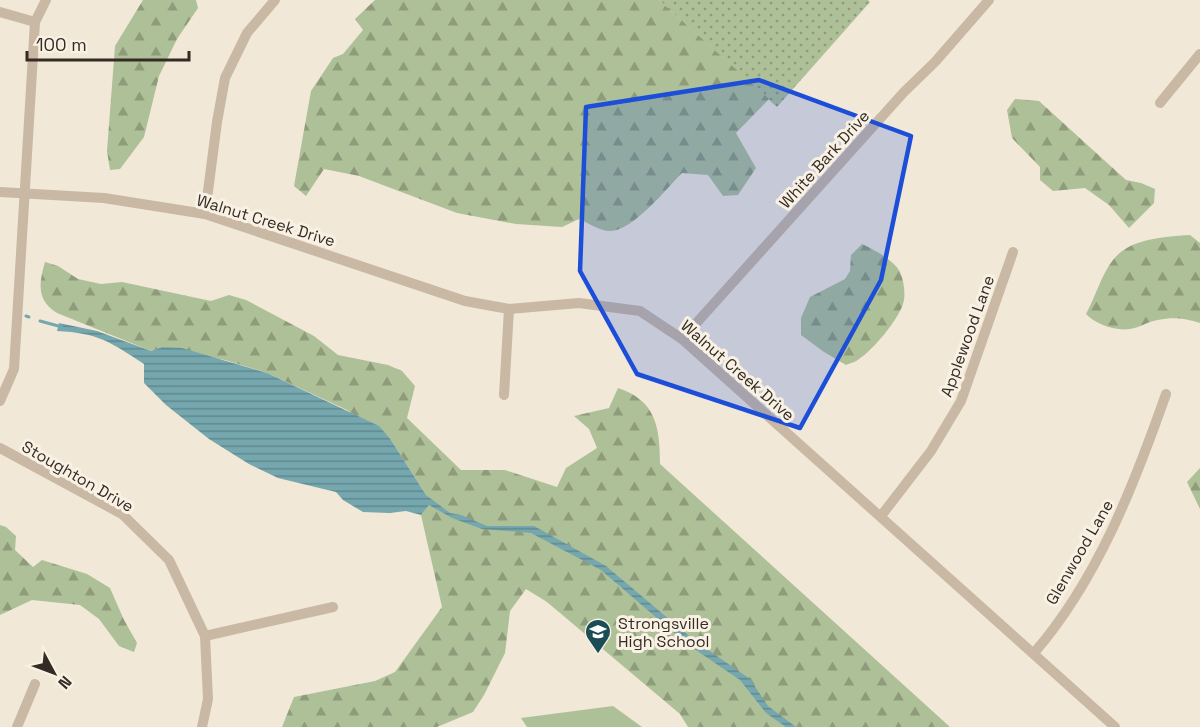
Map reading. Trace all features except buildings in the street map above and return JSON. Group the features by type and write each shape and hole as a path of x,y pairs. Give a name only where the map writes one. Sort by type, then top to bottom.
{"street":[{"path":"0,401 14,369 35,22 46,0"},
{"path":"205,214 225,78 247,33 275,0"},
{"name":"White Bark Drive","path":"682,339 989,0"},
{"path":"0,12 35,22"},
{"path":"1160,103 1200,54"},
{"name":"Walnut Creek Drive","path":"0,192 104,198 205,214 465,301 509,309 579,303 640,311 682,339 1034,652 1115,727"},
{"name":"Applewood Lane","path":"881,516 931,451 961,401 1013,252"},
{"path":"504,395 509,309"},
{"name":"Glenwood Lane","path":"1034,652 1074,597 1118,520 1166,394"},
{"name":"Stoughton Drive","path":"0,448 122,514 169,560 205,636 208,699 202,727"},
{"path":"205,636 333,607"},
{"path":"17,727 35,684"}],"highlighted area":[{"path":"759,80 911,136 881,280 800,428 637,374 580,271 586,107"}],"green space":[{"path":"143,0 196,0 198,8 177,39 159,76 144,137 120,169 110,170 107,151 115,46"},
{"path":"375,0 659,0 769,99 736,133 756,168 738,195 723,196 708,175 682,173 639,217 619,229 610,231 579,219 562,227 516,224 457,213 359,176 324,169 306,196 294,186 311,91 333,58 343,54 363,30 355,19"},
{"path":"659,0 868,0 870,2 777,107"},
{"path":"1015,99 1039,101 1126,180 1155,189 1154,203 1129,228 1109,205 1085,188 1053,191 1040,180 1040,167 1012,138 1007,110"},
{"path":"1190,235 1200,243 1200,323 1169,318 1134,328 1118,329 1101,324 1086,314 1105,272 1120,253 1148,240"},
{"path":"862,244 883,256 897,268 903,284 904,300 896,318 878,342 865,355 846,365 801,335 801,318 810,297 845,279 850,271 851,255"},
{"path":"45,262 58,266 78,279 101,284 122,282 211,301 229,295 246,300 314,336 338,355 388,365 402,371 415,386 407,418 461,470 505,470 557,487 566,468 597,448 589,429 574,416 609,408 618,388 631,393 641,400 653,417 659,439 660,464 950,727 688,727 680,714 547,602 526,589 510,611 505,653 473,712 437,727 282,727 294,697 375,681 395,672 442,607 421,515 432,501 391,440 347,410 267,373 225,360 162,347 151,351 57,313 42,297 41,277"},
{"path":"1200,468 1200,509 1187,482"},
{"path":"0,525 16,536 15,550 33,567 42,560 87,574 110,588 137,643 134,652 119,646 99,619 80,605 32,600 0,615"},
{"path":"613,706 642,727 527,727 521,718"}],"water":[{"path":"59,323 97,331 151,351 162,347 182,348 267,373 379,426 391,440 426,495 450,513 487,526 534,526 606,566 695,641 750,679 768,706 796,727 786,727 766,713 740,680 687,644 601,570 531,533 482,529 452,518 429,505 421,515 406,511 363,512 343,500 336,492 278,478 249,464 209,439 166,405 144,383 144,364 104,340 84,334 57,331"}],"waterway":[{"path":"40,321 62,327"}],"place":[{"name":"Strongsville High School","path":"598,655"}]}
